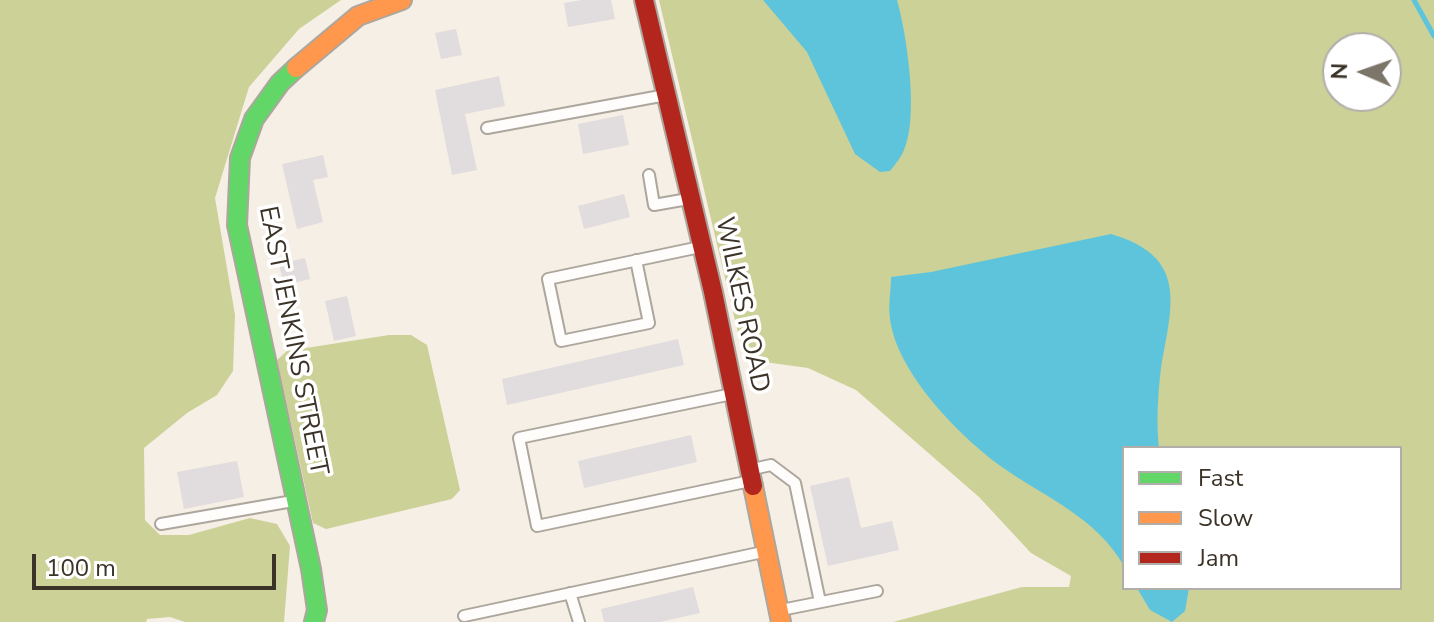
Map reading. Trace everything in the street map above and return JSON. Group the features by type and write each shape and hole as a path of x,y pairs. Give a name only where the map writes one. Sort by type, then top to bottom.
{"street":[{"name":"EAST JENKINS STREET","path":"314,622 317,610 313,583 237,225 240,158 254,119 280,83 340,28 358,16 402,0"},
{"name":"WILKES ROAD","path":"644,0 702,247 780,616"}],"lane":[{"path":"487,128 666,95"},
{"path":"649,175 654,205 691,199"},
{"path":"636,260 649,323 561,341 548,279 636,260 702,247"},
{"path":"734,393 519,438 537,526 751,475 771,465 795,483 820,602"},
{"path":"161,524 296,501"},
{"path":"464,616 766,551"},
{"path":"780,616 820,602 877,591"},
{"path":"570,593 579,622"}],"green space":[{"path":"0,0 341,0 299,29 249,87 215,198 235,315 233,371 217,395 187,413 144,448 145,520 160,535 189,535 250,518 277,524 290,546 284,622 185,622 170,617 147,619 146,622 0,622"},
{"path":"659,0 1434,0 1434,622 893,622 1022,587 1069,587 1071,576 1031,553 979,497 856,390 808,368 750,360 739,337"},
{"path":"389,335 411,335 427,345 460,490 452,499 326,529 313,523 277,360 287,351"}],"water":[{"path":"763,0 897,0 908,54 911,118 904,150 890,171 880,172 855,154 807,52"},
{"path":"1111,234 1136,244 1153,256 1164,270 1171,304 1159,387 1159,446 1122,446 1122,563 1113,549 1085,521 1002,467 968,439 917,382 895,340 889,314 891,277 931,272"},
{"path":"1138,590 1189,590 1185,611 1172,622 1150,610"}],"building":[{"path":"611,0 615,19 568,27 564,3"},
{"path":"456,29 462,55 441,59 435,33"},
{"path":"499,76 505,106 465,114 477,170 452,175 435,90"},
{"path":"623,115 629,145 583,154 578,124"},
{"path":"323,155 328,177 313,180 323,222 297,229 282,164"},
{"path":"624,194 630,217 584,229 578,206"},
{"path":"305,258 310,279 284,285 279,264"},
{"path":"347,296 356,336 334,341 325,301"},
{"path":"678,339 684,365 507,405 502,379"},
{"path":"691,435 697,462 584,488 578,461"},
{"path":"237,461 244,497 184,509 177,472"},
{"path":"849,477 861,528 892,521 899,550 828,566 810,486"},
{"path":"693,587 700,613 660,622 604,622 601,609"}],"waterway":[{"path":"1414,0 1434,36"}],"traffic: fast":[{"path":"296,68 280,83 254,119 240,158 237,225 311,569 317,610 314,622"}],"traffic: slow":[{"path":"296,68 358,16 402,0"},
{"path":"753,486 781,622"}],"traffic: jam":[{"path":"644,0 713,292 753,486"}]}
